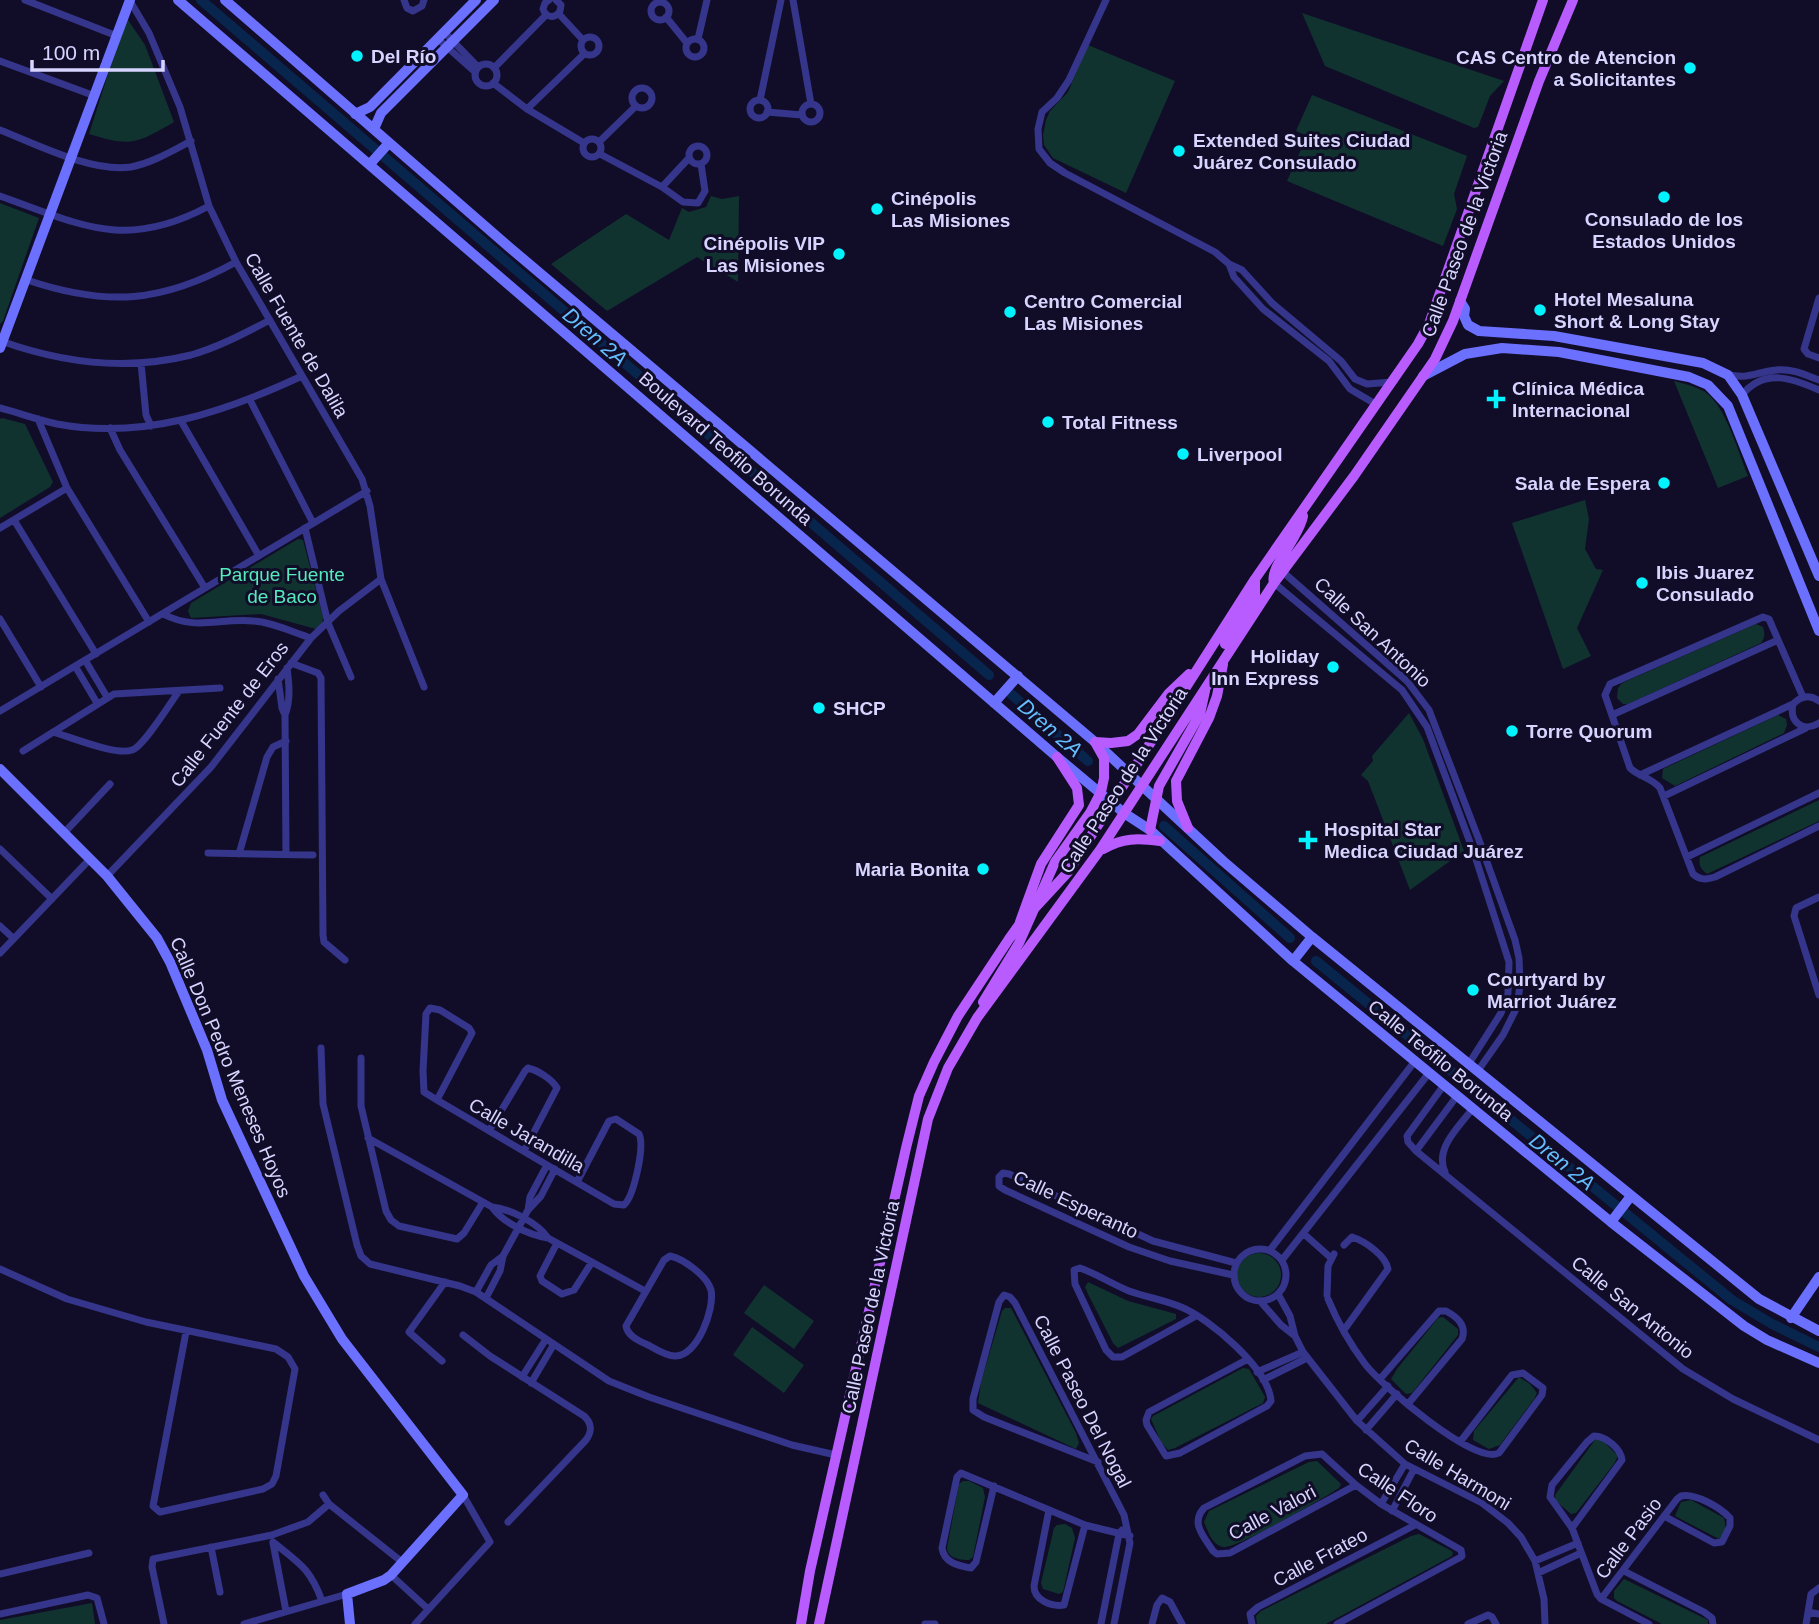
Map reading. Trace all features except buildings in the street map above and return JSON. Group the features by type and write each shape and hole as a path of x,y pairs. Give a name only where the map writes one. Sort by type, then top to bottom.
{"main road":[{"name":"Boulevard Teofilo Borunda","path":"178,0 372,162 1124,813"},
{"name":"Boulevard Teofilo Borunda","path":"225,0 374,129 386,146 1018,676 1142,786"},
{"path":"355,114 370,107 476,0"},
{"path":"374,129 381,113 494,0"},
{"name":"Calle Paseo de la Victoria","path":"801,1624 810,1571 900,1174 919,1096 934,1062 958,1016 1019,925 1068,872 1255,579 1377,405 1429,324 1543,0"},
{"name":"Calle Paseo de la Victoria","path":"819,1624 933,1103 948,1068 978,1018 1100,850 1274,583 1354,476 1443,344 1539,80 1573,0"},
{"path":"1,344 130,1"},
{"path":"372,162 386,146"},
{"path":"1460,301 1465,309 1465,321 1474,329 1494,333 1543,334 1710,365 1728,374 1742,395 1818,571"},
{"path":"1542,350 1543,334"},
{"path":"1422,377 1465,354 1503,348 1542,350 1703,382 1728,406 1819,631"},
{"path":"1703,382 1710,365"},
{"path":"1760,483 1776,476"},
{"path":"1274,583 1273,572 1295,538 1304,509"},
{"path":"1150,830 1155,797 1200,714 1210,667 1255,595 1255,579"},
{"path":"1188,828 1177,801 1176,781 1209,718 1217,696 1225,657"},
{"path":"1095,742 1128,741 1138,734 1175,686 1199,665"},
{"path":"994,703 1018,676"},
{"path":"978,1018 988,991 1019,943 1055,862 1090,813 1101,792 1104,758 1095,742"},
{"path":"1019,925 1041,864 1079,805 1079,794 1073,780 1057,757"},
{"name":"Calle Don Pedro Meneses Hoyos","path":"0,769 107,876 157,938 207,1050 222,1100 304,1276 342,1339 463,1494"},
{"name":"Calle Teófilo Borunda","path":"1142,786 1312,937 1628,1200 1759,1300 1819,1331"},
{"name":"Calle Teófilo Borunda","path":"1124,813 1150,830 1293,961 1744,1326 1767,1340 1819,1363"},
{"path":"1100,850 1131,838 1160,841"},
{"path":"1293,961 1312,937"},
{"path":"900,1174 907,1180 905,1208 908,1213"},
{"path":"1613,1219 1628,1200"},
{"path":"1791,1318 1819,1277"},
{"path":"350,1624 347,1594 391,1575 463,1494"},
{"path":"810,1571 814,1597 822,1603"}],"street":[{"path":"25,0 117,36"},
{"path":"404,0 407,8 413,10 422,6 424,0"},
{"path":"546,15 543,6 548,0"},
{"path":"556,0 561,5 559,14"},
{"path":"698,39 708,0"},
{"path":"781,0 760,100 751,105 751,113 758,117 767,112 802,115 808,121 817,120 820,114 818,108 811,104"},
{"path":"793,0 811,104"},
{"path":"1106,0 1069,80 1057,98 1042,112 1038,129 1039,149 1051,163 1065,173 1215,252 1229,264 1242,270 1272,303 1341,361 1356,379 1367,384 1392,382"},
{"name":"Calle Fuente de Dalila","path":"130,1 159,56 191,141 209,206 236,262 356,467 367,491 381,579 424,687"},
{"path":"660,1 668,7 666,17 658,19 652,14 653,6 660,1"},
{"path":"546,15 551,17 559,14"},
{"path":"559,14 583,40"},
{"path":"494,68 546,15"},
{"path":"666,17 687,43"},
{"path":"441,35 477,69"},
{"path":"527,109 584,54 594,55 599,51 600,44 593,37 583,40"},
{"path":"691,38 698,39 704,48 699,56 693,57 685,48 687,43 691,38"},
{"path":"583,40 581,47 584,54"},
{"path":"450,44 457,54 477,69"},
{"path":"0,61 95,96"},
{"path":"486,64 494,68 497,74 493,83 487,86 480,84 476,79 477,69 486,64"},
{"path":"493,83 527,109 584,143"},
{"path":"760,100 766,104 767,112"},
{"path":"802,115 803,109 811,104"},
{"path":"599,142 636,106"},
{"path":"0,130 72,158 110,167 129,167 150,162 191,141"},
{"path":"584,143 591,139 599,142"},
{"path":"599,142 600,154"},
{"path":"584,143 583,149 587,156 592,158 600,154"},
{"path":"600,154 662,187 683,202 698,203 705,191 701,164 707,157 704,147 694,146 689,151 689,158 662,187"},
{"path":"689,158 694,163 701,164"},
{"path":"0,196 101,230 124,232 169,225 209,206"},
{"path":"27,280 103,298 140,297 168,292 207,278 236,262"},
{"path":"1229,264 1234,277 1263,309 1329,361 1350,389 1377,405"},
{"path":"1819,298 1804,349 1808,354 1819,358"},
{"path":"1,344 58,358 93,363 141,363 192,354 227,342 270,320"},
{"path":"141,363 146,415 150,426"},
{"path":"1728,374 1749,377 1774,370 1786,370 1819,380"},
{"path":"0,408 58,424 110,428 150,426 181,421 250,400 302,376"},
{"path":"1742,395 1752,386 1774,376 1792,379 1819,390"},
{"path":"250,400 309,526 328,623 351,677"},
{"path":"38,419 67,488 149,622"},
{"path":"181,421 259,556"},
{"path":"110,428 120,450 205,588"},
{"path":"0,528 67,488"},
{"path":"0,711 367,491"},
{"path":"14,520 96,654"},
{"name":"Calle San Antonio","path":"1283,572 1407,681 1429,710 1479,839 1515,940 1520,985 1517,1007 1503,1035 1472,1068"},
{"name":"Calle Fuente de Eros","path":"107,876 196,785 311,638 339,611 381,579"},
{"name":"Calle San Antonio","path":"1274,583 1402,690 1427,727 1474,853 1508,962 1508,993 1502,1013 1472,1068"},
{"path":"163,614 189,624 263,622 311,638"},
{"path":"1802,697 1769,619 1759,617 1610,684 1605,695 1630,768 1656,783 1664,796 1693,874 1698,878 1706,880 1819,826"},
{"path":"0,619 41,687"},
{"path":"1612,715 1778,640"},
{"path":"85,660 107,697"},
{"path":"285,715 288,707 289,665 318,673 321,678 323,935 324,942 345,960"},
{"path":"75,666 97,703"},
{"path":"278,679 285,715 286,854"},
{"path":"23,751 107,697 122,693 220,688"},
{"path":"53,732 115,750 131,751 140,744 179,691"},
{"path":"1640,775 1793,704 1802,697 1811,696 1819,701"},
{"path":"1793,704 1793,718 1798,725 1806,728"},
{"path":"1664,796 1819,724"},
{"path":"239,854 267,757 272,747 286,741"},
{"path":"64,833 110,784"},
{"path":"1687,858 1819,793"},
{"path":"0,849 52,899"},
{"path":"208,853 313,855"},
{"path":"0,953 90,859"},
{"path":"1819,897 1801,905 1794,912 1819,995"},
{"path":"0,926 13,938"},
{"name":"Calle Jarandilla","path":"437,1100 472,1033 469,1028 435,1008 430,1008 426,1014 424,1093 437,1100 524,1152 614,1204 624,1205 630,1197 642,1148 642,1140 637,1130 616,1119 609,1121 576,1182"},
{"path":"321,1048 323,1104 361,1256 370,1264 476,1292 587,1368 633,1391 796,1446 836,1455"},
{"path":"361,1058 361,1106 390,1220 399,1226 457,1239 464,1233 483,1202"},
{"path":"1270,1250 1416,1061"},
{"path":"489,1131 525,1071 528,1068 533,1069 555,1083 557,1088 524,1152"},
{"path":"1282,1261 1429,1073"},
{"path":"1444,1085 1407,1136 1408,1142 1416,1150 1457,1096"},
{"path":"1445,1172 1441,1160 1445,1147 1473,1108"},
{"path":"368,1138 492,1207 502,1209 521,1223 645,1291"},
{"name":"Calle San Antonio","path":"1416,1150 1683,1369 1733,1399 1819,1440"},
{"path":"528,1210 530,1197 547,1165"},
{"path":"486,1298 500,1272 503,1256 528,1210 539,1200 555,1170"},
{"name":"Calle Esperanto","path":"1233,1275 1149,1255 1001,1188 999,1177 1009,1174 1153,1241 1236,1263"},
{"path":"1037,1205 1043,1190"},
{"path":"1303,1233 1332,1256 1328,1271 1327,1297 1366,1366 1422,1417 1460,1442 1492,1456 1499,1453 1542,1395 1544,1388 1523,1373 1511,1375 1460,1442"},
{"path":"1344,1245 1352,1237 1360,1240 1386,1261 1388,1269 1344,1330"},
{"path":"557,1243 540,1276 542,1281 562,1294 574,1290 592,1262"},
{"path":"1250,1250 1270,1250 1282,1261 1286,1282 1278,1294 1270,1299 1250,1299 1235,1285 1233,1275 1236,1263 1250,1250"},
{"path":"476,1292 491,1265 503,1256"},
{"path":"670,1256 680,1259 710,1287 712,1297 709,1314 699,1339 686,1353 676,1357 665,1354 632,1336 626,1326 645,1291 664,1260 670,1256"},
{"path":"0,1269 68,1299 187,1332 276,1349 288,1357 295,1369 276,1476 272,1484 263,1489 160,1512 153,1506 187,1332"},
{"path":"1196,1316 1122,1357 1113,1357 1075,1284 1074,1270 1086,1270 1129,1290 1180,1306 1196,1316 1233,1343 1248,1359 1271,1394 1270,1404 1180,1453 1170,1456 1163,1454 1147,1425 1147,1416 1153,1409 1248,1359"},
{"path":"442,1361 409,1332 445,1282"},
{"name":"Calle Harmoni","path":"1278,1294 1290,1316 1294,1336 1305,1355 1357,1421 1405,1464 1495,1512 1521,1537 1535,1560 1544,1600 1545,1624"},
{"name":"Calle Paseo Del Nogal","path":"1098,1462 984,1417 973,1410 973,1398 1002,1297 1007,1295 1015,1303 1098,1462 1127,1525 1130,1536 1114,1624"},
{"name":"Calle Harmoni","path":"1260,1301 1294,1336"},
{"path":"1380,1379 1438,1311 1450,1313 1462,1323 1462,1339 1408,1404"},
{"path":"463,1335 490,1356 584,1416 590,1423 586,1440 508,1522"},
{"path":"522,1377 545,1339"},
{"path":"531,1383 554,1344"},
{"path":"1257,1372 1305,1355"},
{"path":"1262,1380 1305,1355"},
{"path":"1357,1421 1388,1386"},
{"path":"1366,1430 1397,1394"},
{"path":"1572,1528 1620,1465 1621,1453 1603,1437 1590,1438 1552,1485 1549,1493 1572,1528 1593,1588 1601,1599 1649,1624"},
{"name":"Calle Valori","path":"1322,1454 1310,1454 1205,1508 1200,1513 1198,1525 1213,1551 1217,1554 1230,1553 1356,1485"},
{"name":"Calle Floro","path":"1322,1454 1381,1504 1461,1550 1462,1556 1336,1624"},
{"path":"1381,1504 1405,1464"},
{"path":"1392,1511 1414,1469"},
{"path":"994,1486 976,1562 971,1568 949,1561 943,1554 957,1477 960,1474 994,1486 1085,1525 1130,1536"},
{"name":"Calle Don Pedro Meneses Hoyos","path":"428,1609 490,1542 463,1494"},
{"path":"323,1495 329,1504 402,1562"},
{"name":"Calle Pasio","path":"1601,1599 1664,1516 1681,1496 1692,1495 1728,1515 1730,1526 1725,1540 1714,1542 1664,1516"},
{"path":"163,1624 152,1563 156,1558 272,1539 308,1522 329,1504"},
{"path":"1049,1510 1034,1586 1038,1599 1056,1606 1064,1605 1067,1601 1085,1525"},
{"path":"1101,1624 1119,1534 1127,1525"},
{"name":"Calle Frateo","path":"1252,1624 1250,1614 1258,1606 1415,1525"},
{"path":"272,1539 308,1572 322,1601"},
{"path":"272,1539 286,1611"},
{"path":"1535,1560 1578,1543"},
{"path":"211,1547 220,1592"},
{"path":"0,1574 89,1553"},
{"path":"1538,1573 1581,1553"},
{"path":"1624,1571 1704,1612 1713,1623"},
{"path":"391,1575 428,1609 415,1624"},
{"path":"1806,1624 1811,1594 1819,1588"},
{"path":"244,1624 347,1594"},
{"path":"0,1614 89,1595 97,1598 104,1624"},
{"path":"1152,1624 1157,1605 1162,1598 1170,1602 1182,1624"},
{"path":"1808,1612 1819,1614"},
{"path":"1468,1624 1488,1615 1496,1624"}],"green space":[{"path":"1302,13 1504,81 1490,96 1478,127 1474,128 1325,66"},
{"path":"126,17 145,45 174,122 141,139 124,142 89,134"},
{"path":"1088,45 1175,81 1126,193 1053,158 1044,145 1046,120 1050,111 1068,92"},
{"path":"1312,95 1467,156 1454,194 1457,209 1443,246 1287,181 1307,136 1296,131"},
{"path":"711,196 722,199 739,196 738,282 697,257 607,311 551,264 626,214 669,240 682,208 689,212 706,207"},
{"path":"0,203 39,218 0,324"},
{"path":"1674,381 1697,388 1712,399 1725,418 1748,476 1718,488"},
{"path":"0,419 25,424 53,482 50,487 0,518"},
{"path":"1585,500 1589,519 1585,549 1596,569 1603,570 1577,628 1591,656 1563,669 1512,523"},
{"name":"Parque Fuente de Baco","path":"298,539 303,540 323,617 322,625 316,629 261,614 191,618 188,611 191,603"},
{"path":"1756,624 1764,629 1761,643 1628,704 1623,704 1617,698 1618,688 1622,683"},
{"path":"1409,713 1423,739 1464,851 1410,890 1368,781 1361,775 1373,761 1372,756"},
{"path":"1778,715 1786,719 1784,733 1675,786 1662,778 1663,769"},
{"path":"1819,800 1819,821 1707,874 1700,867 1700,857"},
{"path":"1259,1253 1268,1254 1275,1259 1280,1266 1280,1284 1275,1291 1268,1296 1259,1297 1250,1296 1243,1291 1238,1284 1237,1275 1238,1266 1243,1259 1250,1254"},
{"path":"1088,1282 1128,1301 1176,1314 1176,1319 1118,1348 1088,1294 1085,1287"},
{"path":"764,1285 814,1321 794,1349 744,1313"},
{"path":"1005,1308 1011,1308 1076,1433 1079,1443 1076,1449 978,1403 981,1382"},
{"path":"1443,1317 1458,1329 1458,1335 1412,1393 1406,1394 1391,1379 1438,1318"},
{"path":"752,1327 804,1365 784,1393 733,1355"},
{"path":"1243,1368 1249,1369 1265,1397 1263,1403 1168,1450 1161,1442 1151,1419 1153,1416"},
{"path":"1519,1377 1537,1393 1534,1399 1500,1445 1489,1449 1473,1440 1474,1431"},
{"path":"1601,1439 1618,1456 1576,1513 1571,1514 1556,1501 1555,1495 1595,1440"},
{"path":"1317,1461 1341,1484 1339,1488 1231,1546 1219,1546 1213,1541 1204,1522 1209,1511 1309,1462"},
{"path":"963,1481 983,1488 985,1497 973,1557 969,1560 952,1556 947,1548 959,1484"},
{"path":"1691,1500 1724,1518 1725,1530 1719,1539 1675,1516 1681,1502"},
{"path":"1065,1524 1072,1528 1075,1538 1063,1592 1059,1594 1043,1589 1041,1583 1054,1528"},
{"path":"1419,1534 1453,1552 1452,1556 1326,1624 1257,1624 1256,1616 1261,1611"},
{"path":"1624,1579 1708,1620 1708,1624 1662,1624 1617,1601 1614,1591"},
{"path":"92,1603 95,1624 0,1624 0,1620"}],"waterway":[{"name":"Dren 2A","path":"201,0 989,675"},
{"name":"Dren 2A","path":"1011,694 1088,761"},
{"name":"Dren 2A","path":"1164,826 1290,938"},
{"name":"Dren 2A","path":"1316,961 1732,1300 1772,1324 1819,1347"}],"place":[{"name":"Del Río","path":"357,56"},
{"name":"CAS Centro de Atencion a Solicitantes","path":"1690,68"},
{"name":"Extended Suites Ciudad Juárez Consulado","path":"1179,151"},
{"name":"Consulado de los Estados Unidos","path":"1664,197"},
{"name":"Cinépolis Las Misiones","path":"877,209"},
{"name":"Cinépolis VIP Las Misiones","path":"839,254"},
{"name":"Hotel Mesaluna Short & Long Stay","path":"1540,310"},
{"name":"Centro Comercial Las Misiones","path":"1010,312"},
{"name":"Clínica Médica Internacional","path":"1496,399"},
{"name":"Total Fitness","path":"1048,422"},
{"name":"Liverpool","path":"1183,454"},
{"name":"Sala de Espera","path":"1664,483"},
{"name":"Ibis Juarez Consulado","path":"1642,583"},
{"name":"Holiday Inn Express","path":"1333,667"},
{"name":"SHCP","path":"819,708"},
{"name":"Torre Quorum","path":"1512,731"},
{"name":"Hospital Star Medica Ciudad Juárez","path":"1308,840"},
{"name":"Maria Bonita","path":"983,869"},
{"name":"Courtyard by Marriot Juárez","path":"1473,990"}]}
